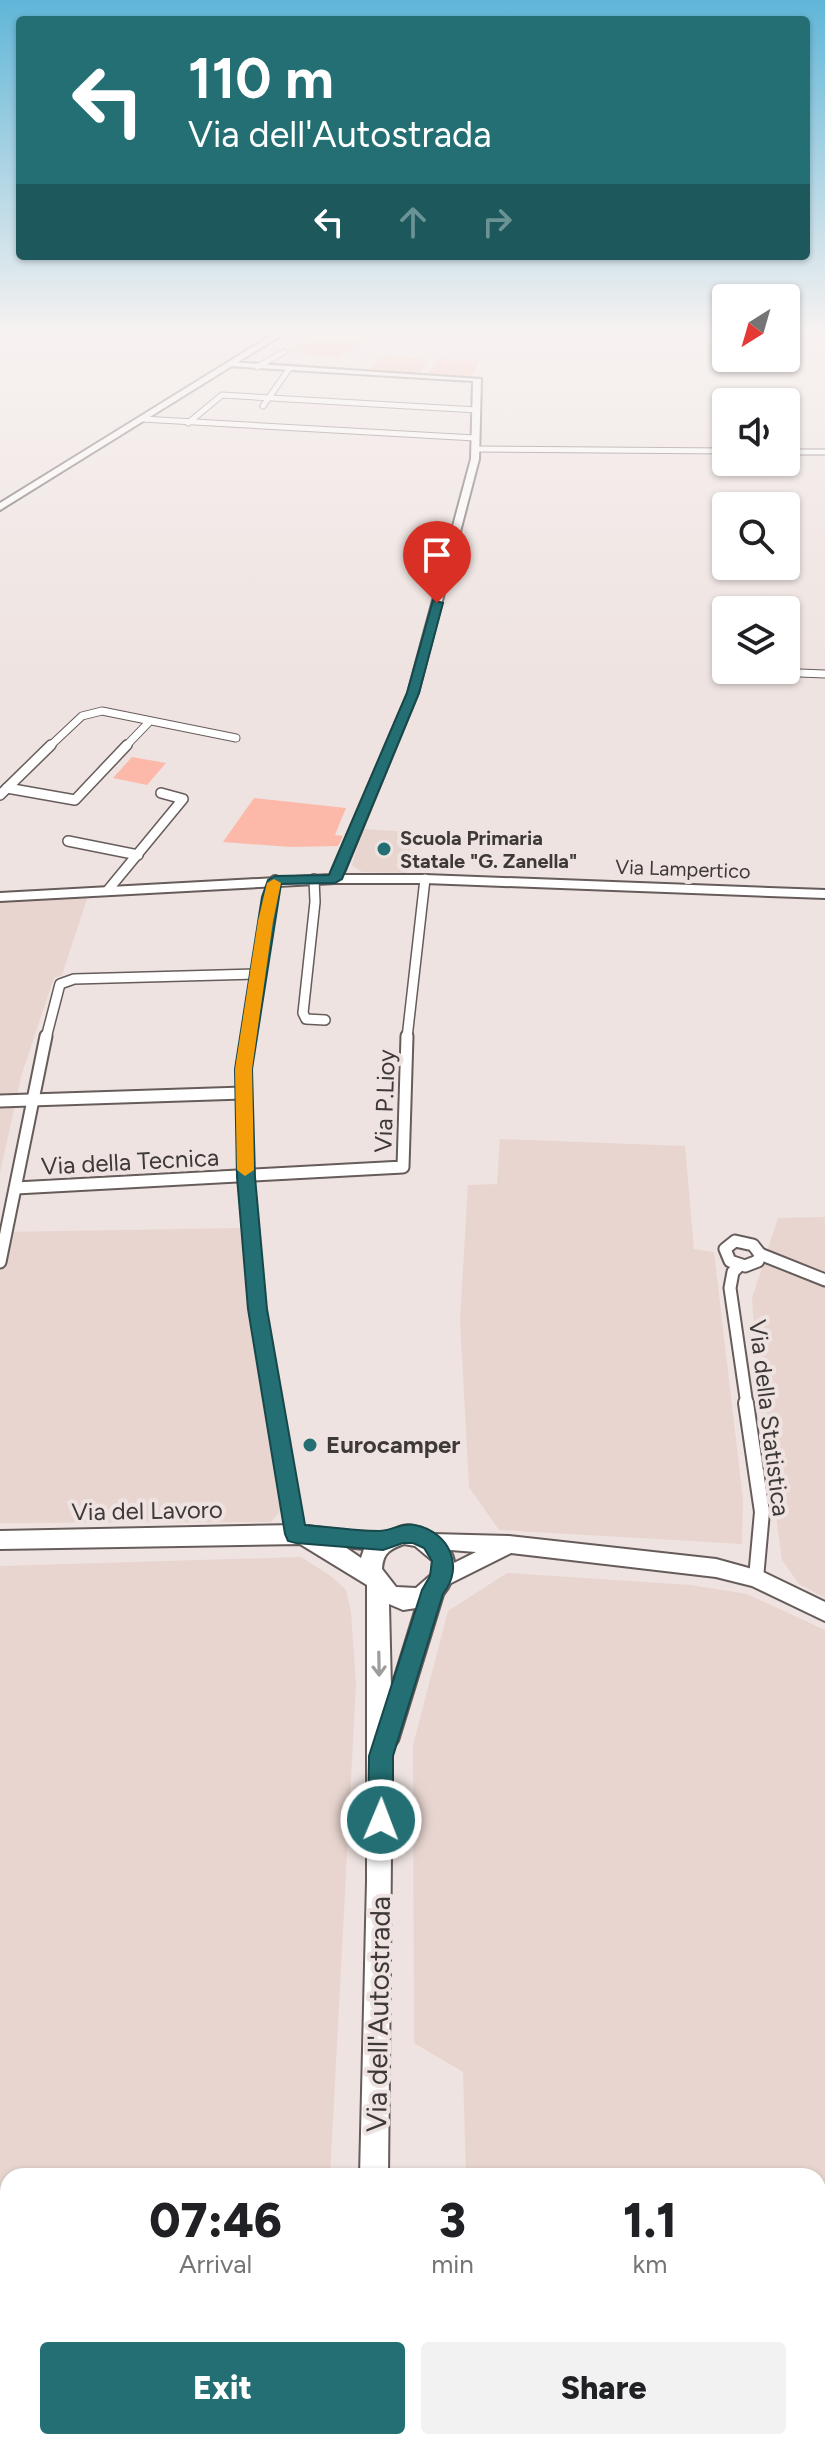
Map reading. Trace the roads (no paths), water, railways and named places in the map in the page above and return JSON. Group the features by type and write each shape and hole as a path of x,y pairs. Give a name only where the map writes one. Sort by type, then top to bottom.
{"main road":[{"path":"0,507 96,447"},
{"name":"Via del Lavoro","path":"0,1540 296,1534 383,1541"},
{"name":"Via del Lavoro","path":"296,1534 330,1549 375,1582"},
{"path":"375,1582 398,1598 423,1596 437,1584 443,1559 432,1542 414,1534 403,1534 383,1541"},
{"name":"Via dell'Autostrada","path":"374,2168 381,1756 375,1582 371,1557 383,1541"},
{"name":"Via dell'Autostrada","path":"381,1756 437,1584"}],"street":[{"path":"335,879 413,693 474,447"},
{"path":"593,447 712,451"},
{"path":"800,452 825,452"},
{"path":"800,673 825,674"},
{"path":"4,791 82,716 97,711 236,738"},
{"path":"4,791 75,800 149,722"},
{"path":"108,890 183,799 161,793"},
{"path":"68,841 138,855"},
{"path":"314,879 315,902 303,1013 309,1020 325,1020"},
{"name":"Via Lampertico","path":"0,897 314,879 425,879 825,894"},
{"name":"Via P.Lioy","path":"246,1177 403,1167 407,1038 425,879"},
{"path":"275,880 269,897 257,974 243,1069 243,1093 246,1177 257,1309 296,1534"},
{"path":"0,1262 60,984 74,979 257,974"},
{"path":"0,1094 243,1093"},
{"path":"0,1101 34,1096"},
{"name":"Via della Tecnica","path":"16,1188 246,1177"},
{"name":"Via della Statistica","path":"756,1578 762,1512 730,1288 733,1272 739,1266 727,1257 725,1249 731,1243 746,1241 756,1246 760,1254"},
{"path":"739,1266 755,1264 760,1254 825,1280"},
{"path":"432,1542 509,1544 716,1568 756,1578 825,1612"},
{"path":"437,1584 509,1544"}],"place":[{"name":"Scuola Primaria Statale \"G. Zanella\"","path":"384,849"},
{"name":"Eurocamper","path":"310,1445"}]}
